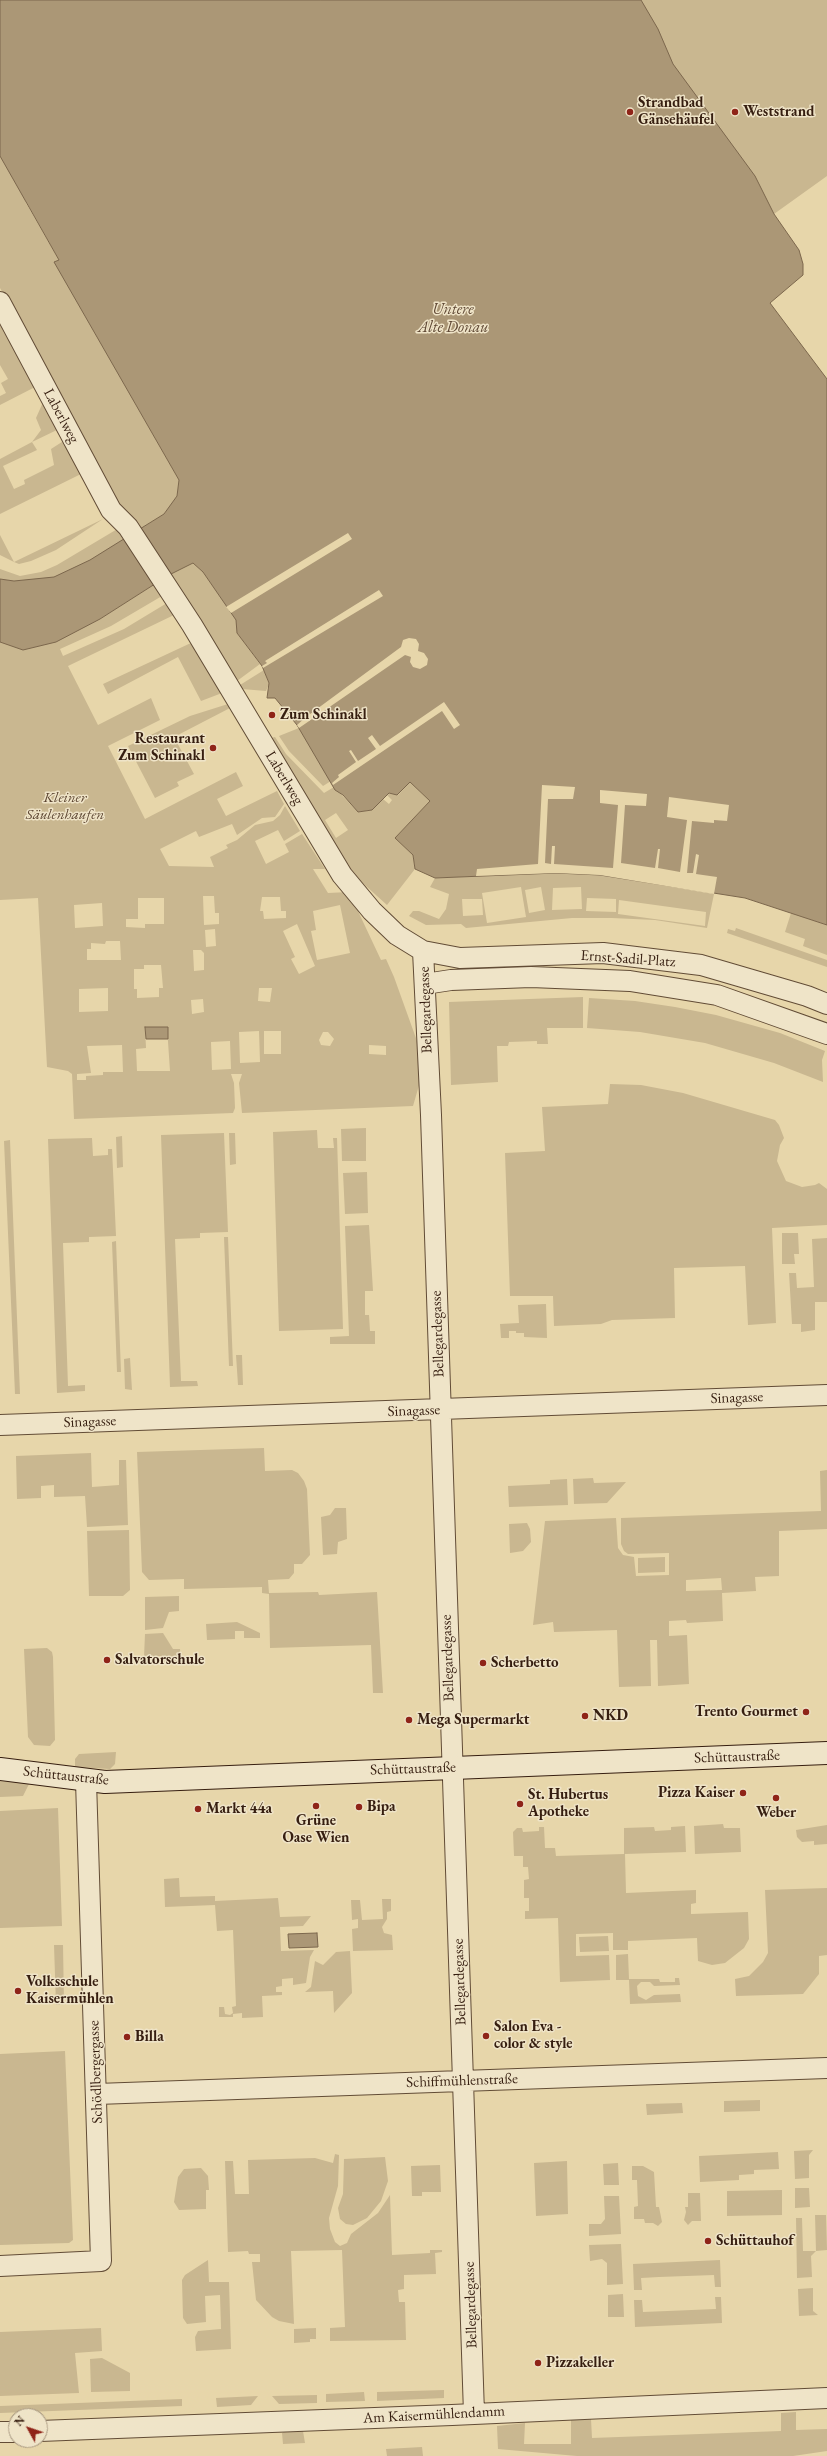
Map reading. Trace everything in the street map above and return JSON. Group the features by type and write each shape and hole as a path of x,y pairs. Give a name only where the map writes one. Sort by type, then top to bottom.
{"street":[{"name":"Laberlweg","path":"0,302 111,510 128,527 165,586 192,625 342,875 372,911 397,935 423,951"},
{"name":"Bellegardegasse","path":"423,951 464,2081 474,2413"},
{"name":"Ernst-Sadil-Platz","path":"423,951 460,958 603,954 701,965 807,996 827,1004"},
{"name":"Ernst-Sadil-Platz","path":"425,984 451,980 532,977 630,981 717,995 827,1034"},
{"name":"Sinagasse","path":"0,1425 440,1410 827,1394"},
{"name":"Schüttaustraße","path":"0,1769 86,1781 827,1753"},
{"name":"Schödlbergergasse","path":"0,2266 101,2261 97,2094 86,1781"},
{"name":"Schiffmühlenstraße","path":"97,2094 827,2068"},
{"name":"Am Kaisermühlendamm","path":"48,2431 452,2415 827,2398"}],"green space":[{"path":"357,0 827,0 827,176 774,214"},
{"path":"0,102 26,203 59,260 55,262 179,480 177,496 174,504 164,514 140,529 134,519 122,511 0,288"},
{"path":"0,315 37,386 0,405 0,396 6,393 1,383 8,379 0,365"},
{"path":"44,400 59,429 32,442 41,430 36,418"},
{"path":"65,440 81,474 0,514 0,459 32,442 37,450 3,466 14,489 25,484 24,480 54,465 51,449"},
{"path":"103,519 56,550 31,561 19,564 14,562"},
{"path":"119,528 129,544 88,575 0,589 0,569 20,576 41,572 57,565"},
{"path":"0,535 14,562 0,555"},
{"path":"193,563 203,572 237,620 237,633 260,664 237,681 169,575"},
{"name":"Kleiner Säulenhaufen","path":"155,584 162,596 111,626 60,649 63,656 124,629 167,603 174,615 68,666 98,725 151,698 160,720 108,746 145,819 236,772 243,786 217,799 226,816 277,791 284,804 275,817 262,818 237,835 232,824 199,837 196,831 160,849 169,866 214,867 210,857 228,848 226,845 237,840 255,825 273,821 280,815 285,806 300,831 284,841 278,830 255,841 266,864 289,852 285,844 302,834 325,869 313,869 328,893 349,892 381,960 386,959 417,1041 420,1082 413,1106 242,1113 239,1083 242,1074 231,1074 234,1083 235,1108 233,1113 74,1119 72,1074 68,1071 47,1067 38,898 0,900 0,625 100,619","holes":["203,896 214,896 215,913 219,913 219,924 204,925","262,897 280,897 281,911 286,911 286,918 264,919 263,911 260,911","138,898 164,898 164,924 145,924 145,928 126,927 126,919 138,919","102,903 103,926 75,928 74,905","340,905 350,953 317,960 311,931 316,930 313,911","297,924 315,966 299,974 291,959 295,957 283,931","215,929 216,946 206,947 205,930","106,941 120,941 121,960 87,960 87,949 91,949 91,943 105,944","193,950 201,950 204,953 204,970 194,971","144,965 161,965 163,988 159,988 159,997 137,998 137,989 134,989 134,969 144,969","108,988 108,1011 79,1012 79,989","259,988 272,988 270,1002 258,1001","203,999 204,1012 192,1014 191,1000","145,1027 167,1027 170,1071 137,1071 136,1049 146,1048","259,1031 260,1062 240,1063 239,1032","264,1031 281,1031 281,1054 264,1054","323,1032 328,1032 334,1039 330,1046 321,1045 319,1040","230,1041 231,1069 212,1070 211,1042","122,1045 123,1072 103,1072 103,1075 86,1076 86,1080 77,1080 77,1074 91,1073 87,1046","369,1045 386,1046 386,1055 369,1054"]},
{"path":"193,642 222,693 201,701 178,657 108,694 103,684"},
{"path":"264,670 269,684 266,691 242,689 240,685"},
{"path":"228,704 230,708 174,737 194,774 177,782 179,786 155,798 128,746 190,716"},
{"path":"299,728 331,781 323,786 289,751 279,736"},
{"path":"275,737 286,754 324,793 334,787 358,812 372,810 383,799 389,804 392,800 387,795 393,792 398,795 410,782 430,801 395,838 413,855 415,869 387,905 356,877 271,738","holes":["336,813 348,830 336,838 325,820"]},
{"path":"556,873 600,875 714,894 707,928 655,920 572,918 466,928 461,924 426,925 409,916 413,911 419,911 439,919 446,909 449,894 430,887 435,878","holes":["521,887 526,917 487,923 482,893","541,887 545,910 529,913 525,890","581,887 582,909 552,910 553,888","587,898 616,899 616,912 586,911","462,899 482,899 483,915 463,916","619,900 706,912 705,926 618,914"]},
{"path":"791,913 827,925 827,955 803,946 805,939 785,932"},
{"path":"736,928 827,960 827,967 727,933 728,929 735,931"},
{"path":"583,997 583,1028 547,1028 548,1044 537,1044 537,1041 509,1042 508,1046 497,1046 498,1082 451,1085 449,1002"},
{"path":"589,998 635,1001 675,1007 716,1015 780,1033 825,1051 822,1060 823,1082 774,1063 705,1043 640,1032 587,1028"},
{"path":"610,1084 641,1085 683,1093 775,1120 779,1125 784,1138 780,1145 777,1161 786,1181 802,1187 819,1183 827,1189 827,1225 772,1228 776,1323 748,1325 745,1266 674,1268 675,1318 612,1320 601,1324 554,1326 553,1296 510,1296 505,1153 545,1151 542,1107 608,1104"},
{"path":"366,1128 366,1161 342,1161 341,1129"},
{"path":"317,1130 318,1148 334,1148 333,1138 337,1138 343,1329 279,1331 273,1132"},
{"path":"224,1133 228,1232 200,1233 200,1238 175,1239 181,1381 197,1381 198,1386 170,1387 161,1135"},
{"path":"229,1133 235,1133 236,1164 230,1165"},
{"path":"122,1136 123,1167 117,1168 116,1137"},
{"path":"92,1138 93,1156 108,1155 108,1149 112,1149 116,1236 89,1237 89,1242 63,1243 68,1386 85,1385 85,1391 57,1393 48,1139"},
{"path":"10,1140 20,1394 15,1394 4,1141"},
{"path":"367,1172 368,1213 345,1214 343,1173"},
{"path":"369,1225 373,1291 365,1291 365,1315 369,1315 370,1331 375,1331 375,1344 330,1344 330,1337 349,1336 345,1226"},
{"path":"782,1233 798,1233 799,1254 794,1254 795,1264 782,1264"},
{"path":"224,1237 228,1237 233,1366 229,1366"},
{"path":"827,1238 827,1302 815,1302 815,1330 801,1332 801,1324 792,1324 789,1273 796,1273 797,1288 814,1287 812,1239"},
{"path":"116,1241 121,1372 117,1372 112,1242"},
{"path":"546,1304 547,1338 524,1337 524,1333 509,1331 509,1338 501,1338 500,1324 519,1323 518,1305"},
{"path":"236,1355 242,1355 243,1385 238,1385"},
{"path":"130,1358 132,1390 125,1389 124,1359"},
{"path":"264,1448 265,1471 292,1470 298,1473 304,1481 307,1489 310,1555 302,1564 294,1564 294,1573 289,1579 268,1580 269,1593 318,1592 319,1595 377,1592 383,1693 373,1693 371,1645 270,1648 269,1594 262,1593 262,1587 184,1589 184,1579 149,1580 142,1572 137,1452"},
{"path":"91,1453 92,1487 119,1485 119,1460 126,1460 128,1525 87,1527 85,1496 54,1497 54,1485 41,1486 41,1498 17,1499 16,1456"},
{"path":"827,1470 827,1529 779,1531 779,1576 755,1577 756,1591 722,1593 723,1621 687,1623 686,1620 669,1621 669,1636 687,1635 689,1684 658,1686 657,1640 650,1640 651,1686 619,1687 617,1630 554,1632 553,1622 533,1625 545,1521 616,1518 618,1548 623,1555 634,1557 636,1576 669,1575 669,1553 628,1554 624,1551 621,1544 621,1518 821,1511 820,1471","holes":["721,1578 722,1590 686,1591 686,1580"]},
{"path":"593,1478 594,1483 626,1482 607,1503 574,1504 573,1479"},
{"path":"567,1479 568,1505 509,1507 508,1486 550,1484 550,1480"},
{"path":"335,1508 346,1508 347,1539 338,1542 337,1554 323,1555 321,1517 330,1515"},
{"path":"527,1523 530,1529 531,1542 523,1551 510,1553 509,1524"},
{"path":"129,1530 130,1590 123,1596 89,1596 87,1531"},
{"path":"665,1557 665,1572 638,1573 638,1558"},
{"path":"179,1596 179,1611 169,1612 163,1628 145,1630 145,1597"},
{"path":"237,1622 260,1633 260,1638 244,1638 244,1631 235,1631 235,1639 207,1640 206,1624"},
{"path":"163,1633 173,1649 180,1649 181,1662 161,1663 161,1656 144,1657 145,1634"},
{"path":"47,1648 52,1652 53,1657 55,1740 50,1746 34,1745 28,1737 24,1649"},
{"path":"116,1752 115,1764 110,1769 75,1767 75,1759 79,1754"},
{"path":"0,1781 29,1784 23,1796 0,1797"},
{"path":"58,1808 62,1926 0,1928 0,1811"},
{"path":"723,1824 724,1828 740,1828 741,1852 695,1854 694,1826"},
{"path":"827,1825 827,1844 814,1845 814,1841 802,1842 797,1837 796,1830"},
{"path":"685,1826 686,1852 625,1854 626,1893 696,1890 696,1903 691,1904 691,1914 748,1912 749,1939 744,1948 725,1963 712,1965 698,1961 697,1938 628,1941 628,1950 613,1950 613,1933 576,1934 576,1956 609,1955 610,1980 560,1982 558,1918 525,1919 525,1911 529,1911 529,1898 524,1898 524,1880 529,1879 528,1867 523,1867 523,1856 514,1856 513,1832 517,1828 522,1828 523,1832 539,1831 539,1827 544,1827 545,1848 555,1848 556,1856 624,1854 624,1828 654,1827 655,1831 671,1830 671,1827"},
{"path":"179,1878 180,1897 215,1896 215,1901 278,1898 280,1917 311,1916 303,1926 280,1927 281,1951 314,1950 310,1957 306,1983 293,1985 293,1978 282,1979 282,1986 276,1987 276,1992 282,1992 282,1995 262,1996 263,2017 242,2018 242,2013 233,2014 233,2017 219,2017 219,2007 224,2007 225,2014 230,2015 233,2013 232,2007 236,2006 233,1930 217,1931 215,1905 165,1907 164,1879"},
{"path":"827,1888 827,1955 819,1956 819,1974 803,1994 736,1996 735,1979 749,1976 763,1962 768,1953 765,1890"},
{"path":"382,1899 391,1899 391,1911 387,1912 387,1919 382,1927 384,1933 392,1935 393,1950 353,1951 352,1929 358,1928 358,1919 352,1920 351,1900 360,1900 362,1920 383,1919"},
{"path":"608,1936 609,1951 580,1952 579,1937"},
{"path":"54,1945 63,1945 64,2004 56,2005"},
{"path":"350,1951 352,1993 334,2013 333,1991 305,1992 311,1987 315,1961 323,1965 336,1952"},
{"path":"628,1954 629,1979 659,1979 660,1982 675,1982 675,1978 679,1978 680,1985 654,1986 650,1982 641,1982 637,1986 638,1996 646,2000 654,1995 680,1994 681,2002 630,2004 629,1980 616,1980 616,1955"},
{"path":"65,2051 73,2240 69,2243 0,2245 0,2054"},
{"path":"760,2100 760,2111 724,2112 724,2101"},
{"path":"682,2103 683,2113 647,2115 646,2104"},
{"path":"813,2150 809,2155 809,2178 795,2179 794,2151"},
{"path":"778,2152 779,2169 754,2170 754,2174 739,2175 739,2180 700,2182 699,2156"},
{"path":"335,2154 339,2155 338,2186 329,2218 330,2229 335,2242 340,2246 347,2243 351,2234 378,2213 390,2195 392,2255 430,2253 430,2250 442,2250 442,2252 435,2253 436,2274 404,2275 404,2289 398,2290 399,2302 405,2302 406,2340 330,2341 330,2328 345,2327 342,2250 291,2251 294,2324 279,2321 272,2317 256,2300 252,2262 260,2262 260,2254 249,2254 248,2251 228,2252 225,2161 233,2161 235,2194 249,2194 248,2160 315,2158 333,2163"},
{"path":"385,2157 388,2181 381,2201 367,2218 353,2225 346,2224 340,2219 338,2208 343,2194 344,2159"},
{"path":"567,2161 568,2214 536,2216 534,2163"},
{"path":"618,2163 619,2185 604,2185 603,2164"},
{"path":"440,2165 441,2192 422,2192 422,2196 412,2196 411,2166"},
{"path":"632,2166 643,2166 654,2172 656,2207 659,2207 662,2222 658,2226 653,2223 645,2223 644,2219 634,2219 634,2207 638,2206 637,2180 632,2180"},
{"path":"201,2168 208,2176 209,2190 206,2190 206,2209 179,2210 174,2202 178,2177 184,2169"},
{"path":"795,2188 809,2188 810,2207 795,2208"},
{"path":"782,2190 782,2215 727,2216 727,2191"},
{"path":"688,2193 700,2193 701,2221 692,2221 688,2225 684,2220 686,2212 685,2207 688,2207"},
{"path":"604,2196 619,2196 621,2234 589,2236 589,2224 601,2224 605,2219"},
{"path":"815,2215 826,2215 827,2250 816,2251"},
{"path":"796,2218 802,2218 803,2251 816,2251 811,2256 812,2277 797,2278"},
{"path":"621,2244 623,2284 607,2285 607,2263 602,2259 590,2261 589,2245"},
{"path":"208,2260 209,2282 229,2282 231,2349 196,2351 195,2337 198,2331 221,2329 220,2295 205,2296 206,2322 187,2324 183,2318 182,2280 185,2275"},
{"path":"720,2260 721,2287 715,2287 714,2275 641,2278 642,2290 634,2290 633,2264"},
{"path":"813,2288 813,2311 818,2315 799,2316 798,2289"},
{"path":"623,2294 624,2317 608,2317 608,2295"},
{"path":"715,2297 721,2297 722,2323 635,2327 634,2300 642,2300 643,2312 716,2309"},
{"path":"101,2328 102,2351 75,2353 79,2393 0,2396 0,2332"},
{"path":"316,2328 316,2339 310,2339 310,2342 294,2343 294,2329"},
{"path":"102,2358 130,2373 130,2391 91,2392 90,2359"},
{"path":"444,2390 444,2398 377,2401 377,2392"},
{"path":"364,2392 365,2401 326,2402 326,2394"},
{"path":"317,2395 317,2403 279,2404 272,2396"},
{"path":"258,2396 251,2405 217,2407 216,2398"},
{"path":"182,2399 182,2406 48,2411 48,2408 8,2408 8,2413 0,2413 0,2406"},
{"path":"796,2412 796,2430 827,2429 827,2451 793,2456 577,2456 498,2449 497,2426 525,2423 524,2444 571,2444 571,2420 591,2419 592,2438 781,2431 781,2413"},
{"path":"285,2431 303,2431 305,2443 283,2444 282,2433"},
{"path":"422,2447 423,2456 387,2456 386,2449"}],"water":[{"name":"Untere Alte Donau","path":"0,0 641,0 658,29 673,64 755,176 774,214 799,250 803,264 803,275 770,303 827,379 827,925 745,898 600,875 556,873 435,878 415,869 413,855 395,838 430,801 410,782 397,795 389,793 372,810 358,812 343,795 335,790 297,725 275,698 267,698 269,683 262,666 237,633 236,620 203,572 193,563 169,575 100,619 56,642 23,650 0,642 0,579 14,581 54,577 90,560 164,514 177,496 179,480 54,262 59,260 0,156"},
{"path":"145,1027 168,1027 168,1039 146,1039"},
{"path":"317,1933 318,1947 289,1948 288,1934"}],"pier":[{"path":"348,533 352,539 231,613 226,607"},
{"path":"379,590 383,596 263,668 262,666 267,663 265,661"},
{"path":"409,638 416,639 419,644 418,651 424,653 428,659 427,665 420,669 413,667 410,662 411,657 405,655 299,728 297,725 306,717 401,647 403,640"},
{"path":"444,702 460,725 454,729 442,711 333,785 332,783 339,777 338,775 356,762 349,751 351,750 358,761 376,749 368,738 372,735 380,746"},
{"path":"542,785 575,787 573,799 548,799 545,863 551,864 552,846 555,846 554,864 613,868 618,805 600,803 600,790 647,794 646,806 625,805 621,863 655,868 658,849 660,849 658,868 680,872 687,820 667,817 669,797 729,805 727,821 714,820 714,823 692,821 687,873 693,873 696,854 699,855 696,874 717,877 714,894 600,875 556,873 476,876 477,869 538,864"}],"place":[{"name":"Strandbad Gänsehäufel","path":"630,112"},
{"name":"Weststrand","path":"735,112"},
{"name":"Zum Schinakl","path":"272,715"},
{"name":"Restaurant Zum Schinakl","path":"213,748"},
{"name":"Salvatorschule","path":"107,1660"},
{"name":"Scherbetto","path":"483,1663"},
{"name":"Trento Gourmet","path":"806,1712"},
{"name":"NKD","path":"585,1716"},
{"name":"Mega Supermarkt","path":"409,1720"},
{"name":"Pizza Kaiser","path":"743,1793"},
{"name":"Weber","path":"776,1798"},
{"name":"St. Hubertus Apotheke","path":"520,1804"},
{"name":"Grüne Oase Wien","path":"316,1806"},
{"name":"Bipa","path":"359,1807"},
{"name":"Markt 44a","path":"198,1809"},
{"name":"Volksschule Kaisermühlen","path":"18,1991"},
{"name":"Salon Eva - color & style","path":"486,2036"},
{"name":"Billa","path":"127,2037"},
{"name":"Schüttauhof","path":"708,2241"},
{"name":"Pizzakeller","path":"538,2363"}]}
